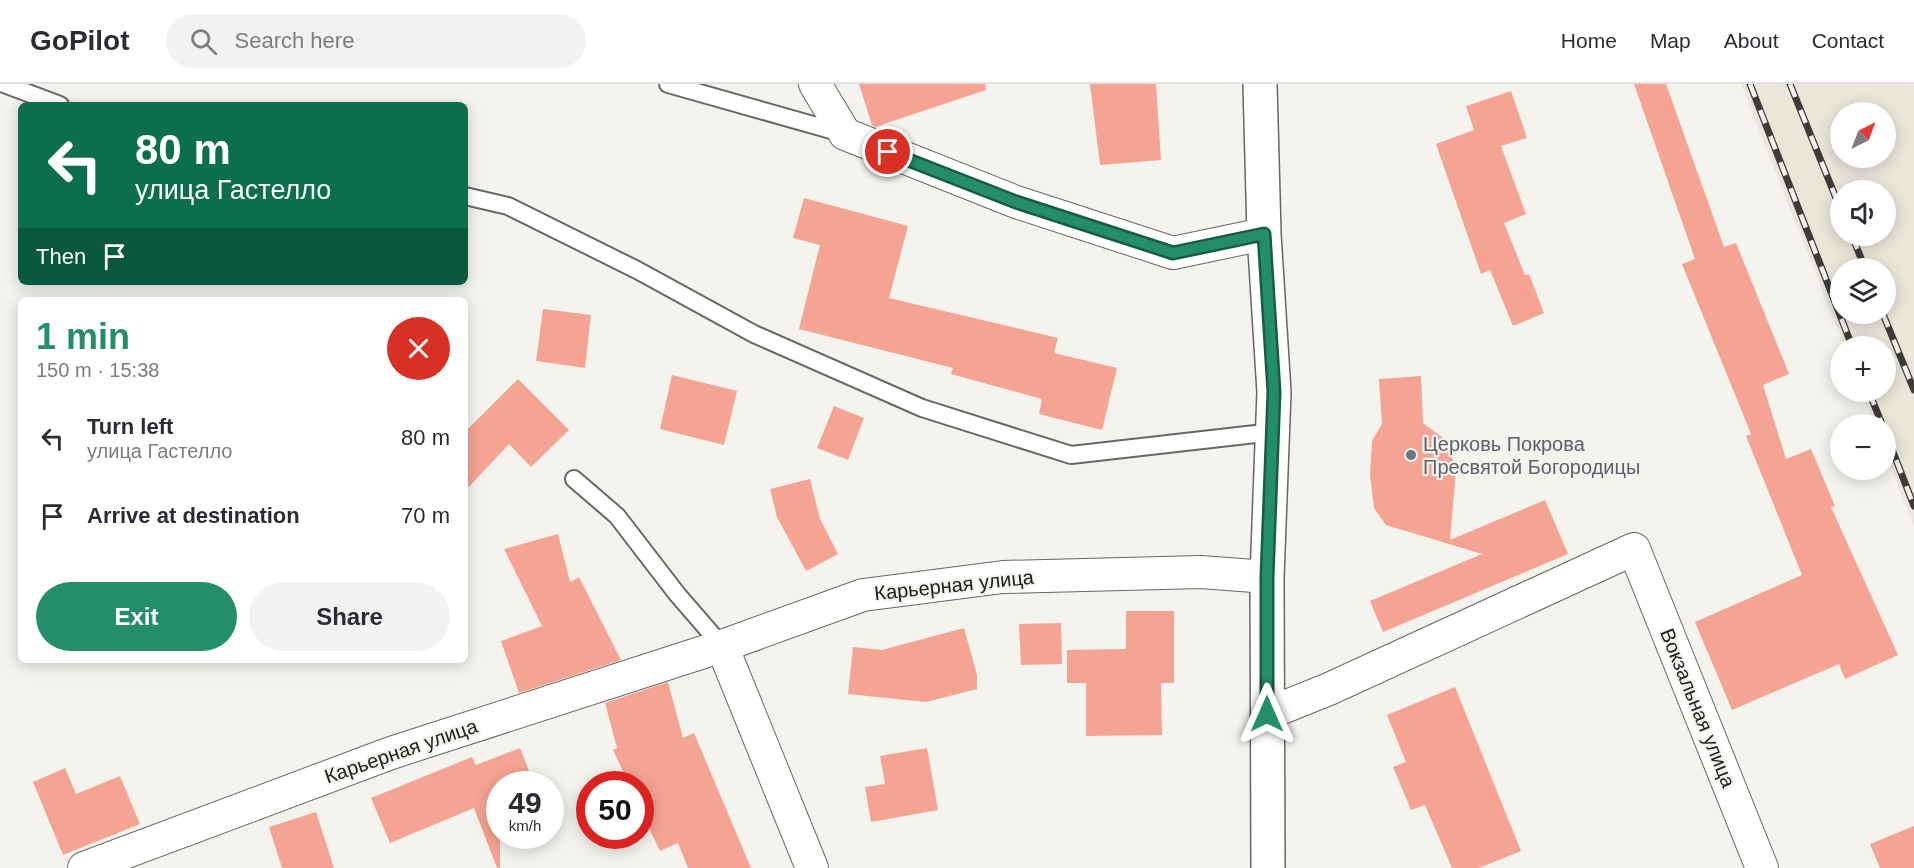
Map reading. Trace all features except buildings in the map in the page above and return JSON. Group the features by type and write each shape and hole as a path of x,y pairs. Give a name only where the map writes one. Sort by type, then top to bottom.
{"main road":[{"path":"1260,84 1264,234 1274,392 1267,577 1268,868"}],"street":[{"path":"816,84 845,134 1016,202 1173,253 1264,234"},
{"name":"Вокзальная улица","path":"1267,714 1329,689 1634,549 1762,868"},
{"name":"Карьерная улица","path":"84,868 391,753 722,646 863,595 1003,577 1201,572 1267,577"},
{"path":"722,646 812,868"}],"lane":[{"path":"4,84 52,102"},
{"path":"668,84 845,134"},
{"path":"468,197 508,206 637,270 754,334 922,408 1071,455 1273,432"},
{"path":"574,479 617,516 677,594 722,646"}],"shaded area":[{"path":"1741,84 1914,84 1914,526 1896,480 1896,414 1870,414 1865,402 1896,402 1896,336 1840,336 1835,324 1896,324 1896,258 1830,258 1830,310"}],"railway":[{"path":"1750,84 1848,336"},
{"path":"1790,84 1830,183"},
{"path":"1856,246 1861,258"},
{"path":"1887,324 1914,390"},
{"path":"1873,402 1878,414"},
{"path":"1896,460 1914,506"}],"place":[{"name":"Церковь Покрова Пресвятой Богородицы","path":"1411,455"}],"route":[{"path":"888,152 1016,202 1173,253 1264,234 1274,392 1267,577 1267,714"}]}
